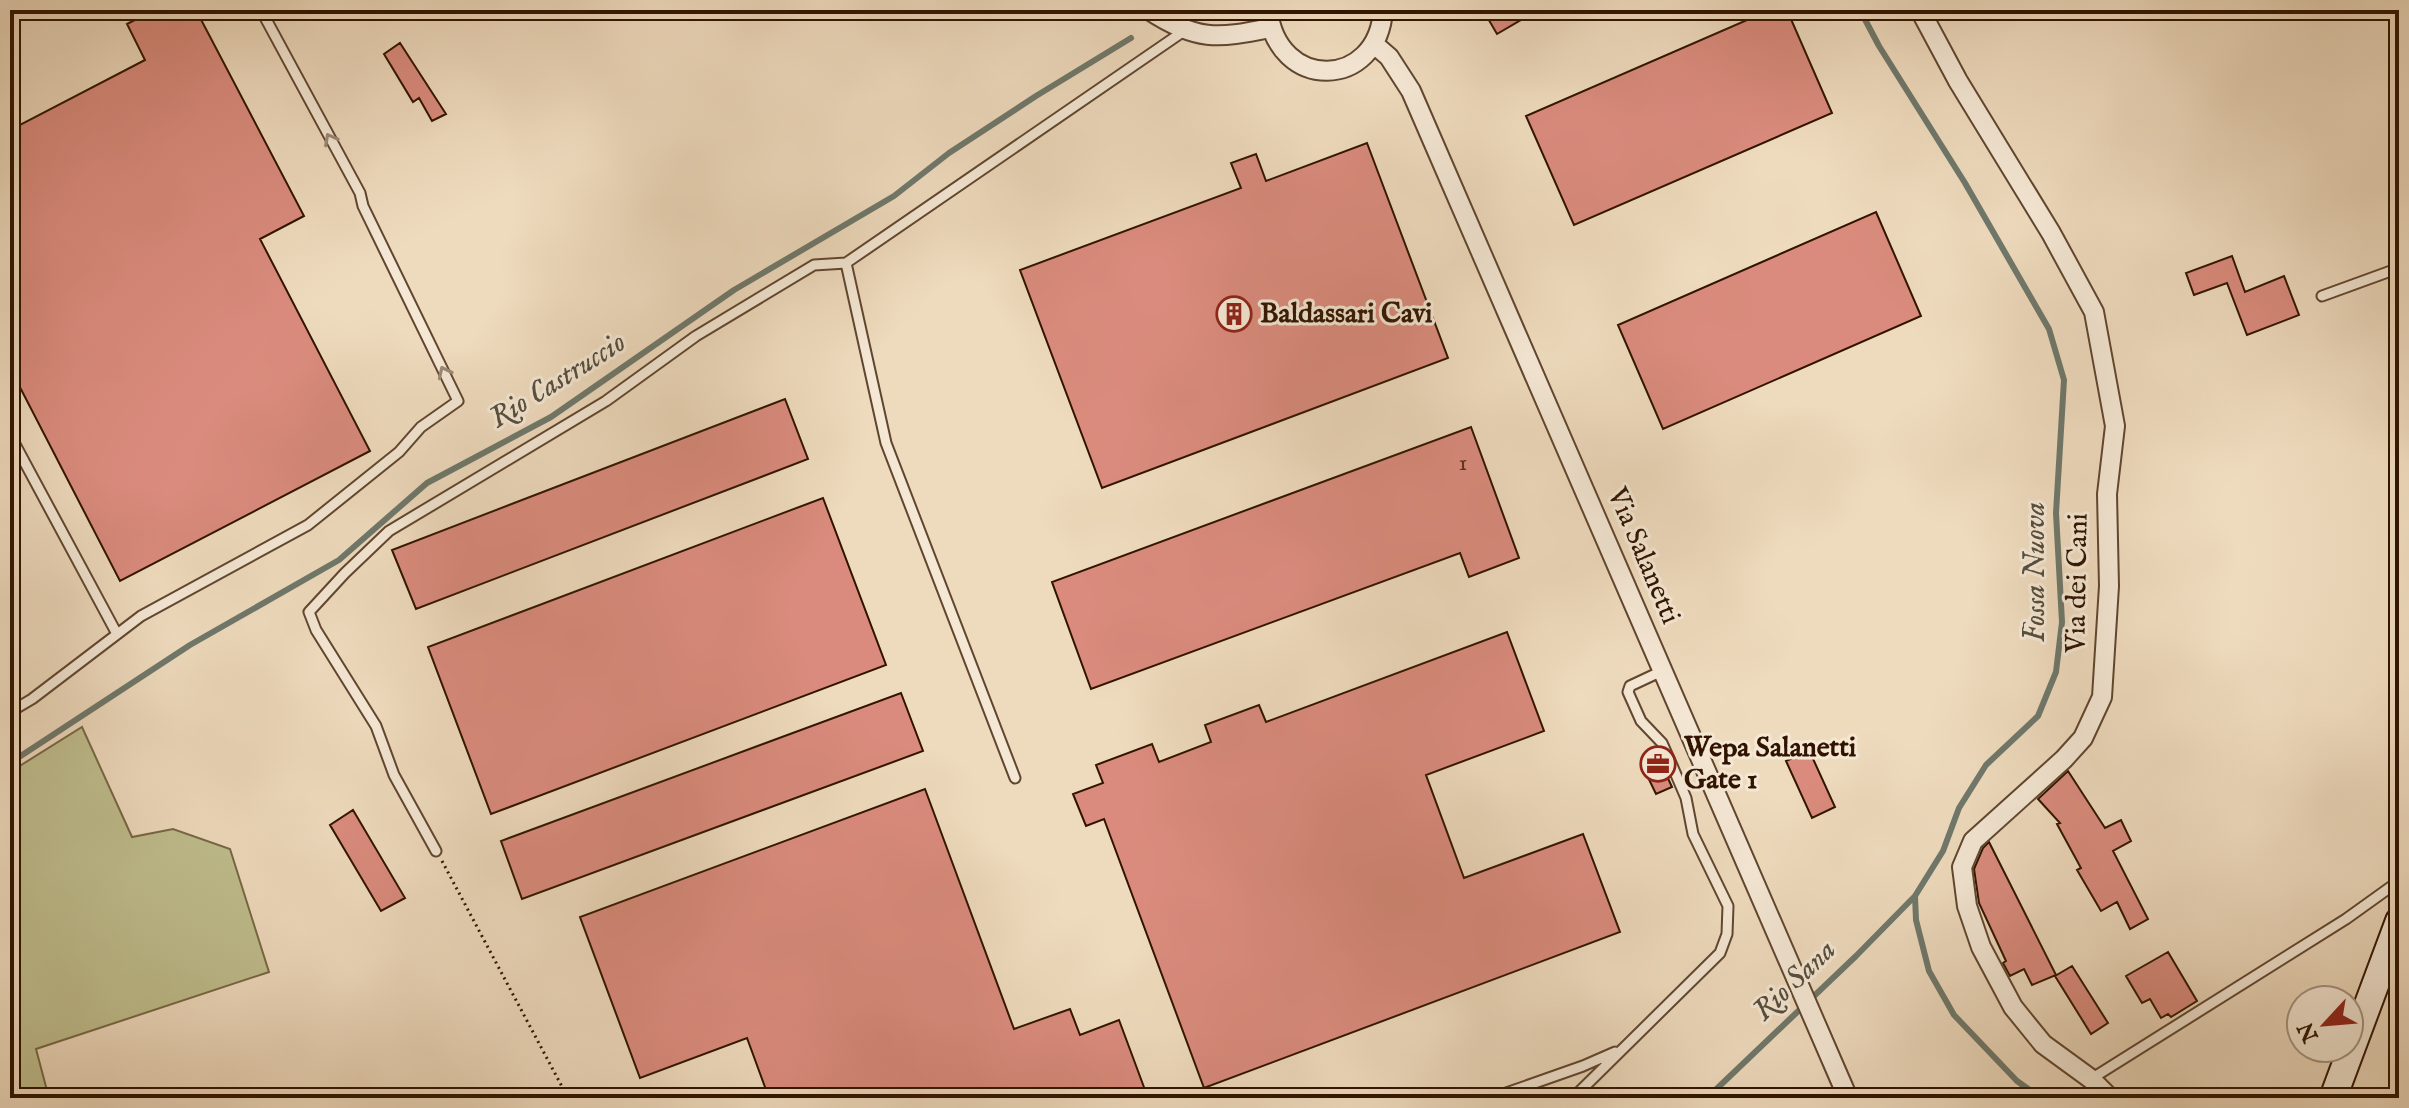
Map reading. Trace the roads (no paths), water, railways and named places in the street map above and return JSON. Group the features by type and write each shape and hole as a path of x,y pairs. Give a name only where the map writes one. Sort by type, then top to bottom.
{"main road":[{"path":"2333,1098 2399,921"}],"street":[{"path":"1149,10 1184,31 1224,37 1269,19 1278,46 1284,53 1308,68 1327,71 1345,68 1362,59 1382,27 1383,10"},
{"name":"Via dei Cani","path":"1920,10 1958,81 2051,233 2094,312 2115,426 2107,494 2109,586 2102,697 2083,738 1973,841 1962,867 1967,906 1981,947 2013,1007 2043,1044 2091,1079 2110,1098"},
{"name":"Via Salanetti","path":"1374,44 1389,57 1411,91 1848,1098"}],"lane":[{"path":"10,712 32,699 141,616 308,525 399,452 421,427 458,401 363,206 360,193 261,10"},
{"path":"436,851 394,775 376,726 316,630 309,612 389,531 606,401 696,336 814,265 846,263 1184,31"},
{"path":"846,263 886,443 1015,778"},
{"path":"2322,296 2399,268"},
{"path":"10,435 117,634"},
{"path":"1573,1098 1720,953 1727,934 1728,906 1693,834 1686,798 1662,743 1641,721 1628,692 1630,686 1662,671"},
{"path":"2091,1079 2346,919 2399,881"},
{"path":"1492,1098 1622,1049"}],"waterway":[{"name":"Fossa Nuova","path":"1860,10 2049,329 2064,380 2056,513 2062,622 2056,672 2038,716 1986,765 1959,808 1943,851 1915,896 1916,920 1929,971 1954,1015 2017,1081 2041,1098"},
{"name":"Rio Castruccio","path":"10,763 190,645 339,560 427,483 551,417 734,290 894,196 949,153 1131,38"},
{"name":"Rio Sana","path":"1707,1098 1914,897"}],"place":[{"name":"Baldassari Cavi","path":"1234,314"},
{"name":"Wepa Salanetti Gate 1","path":"1658,764"}]}
